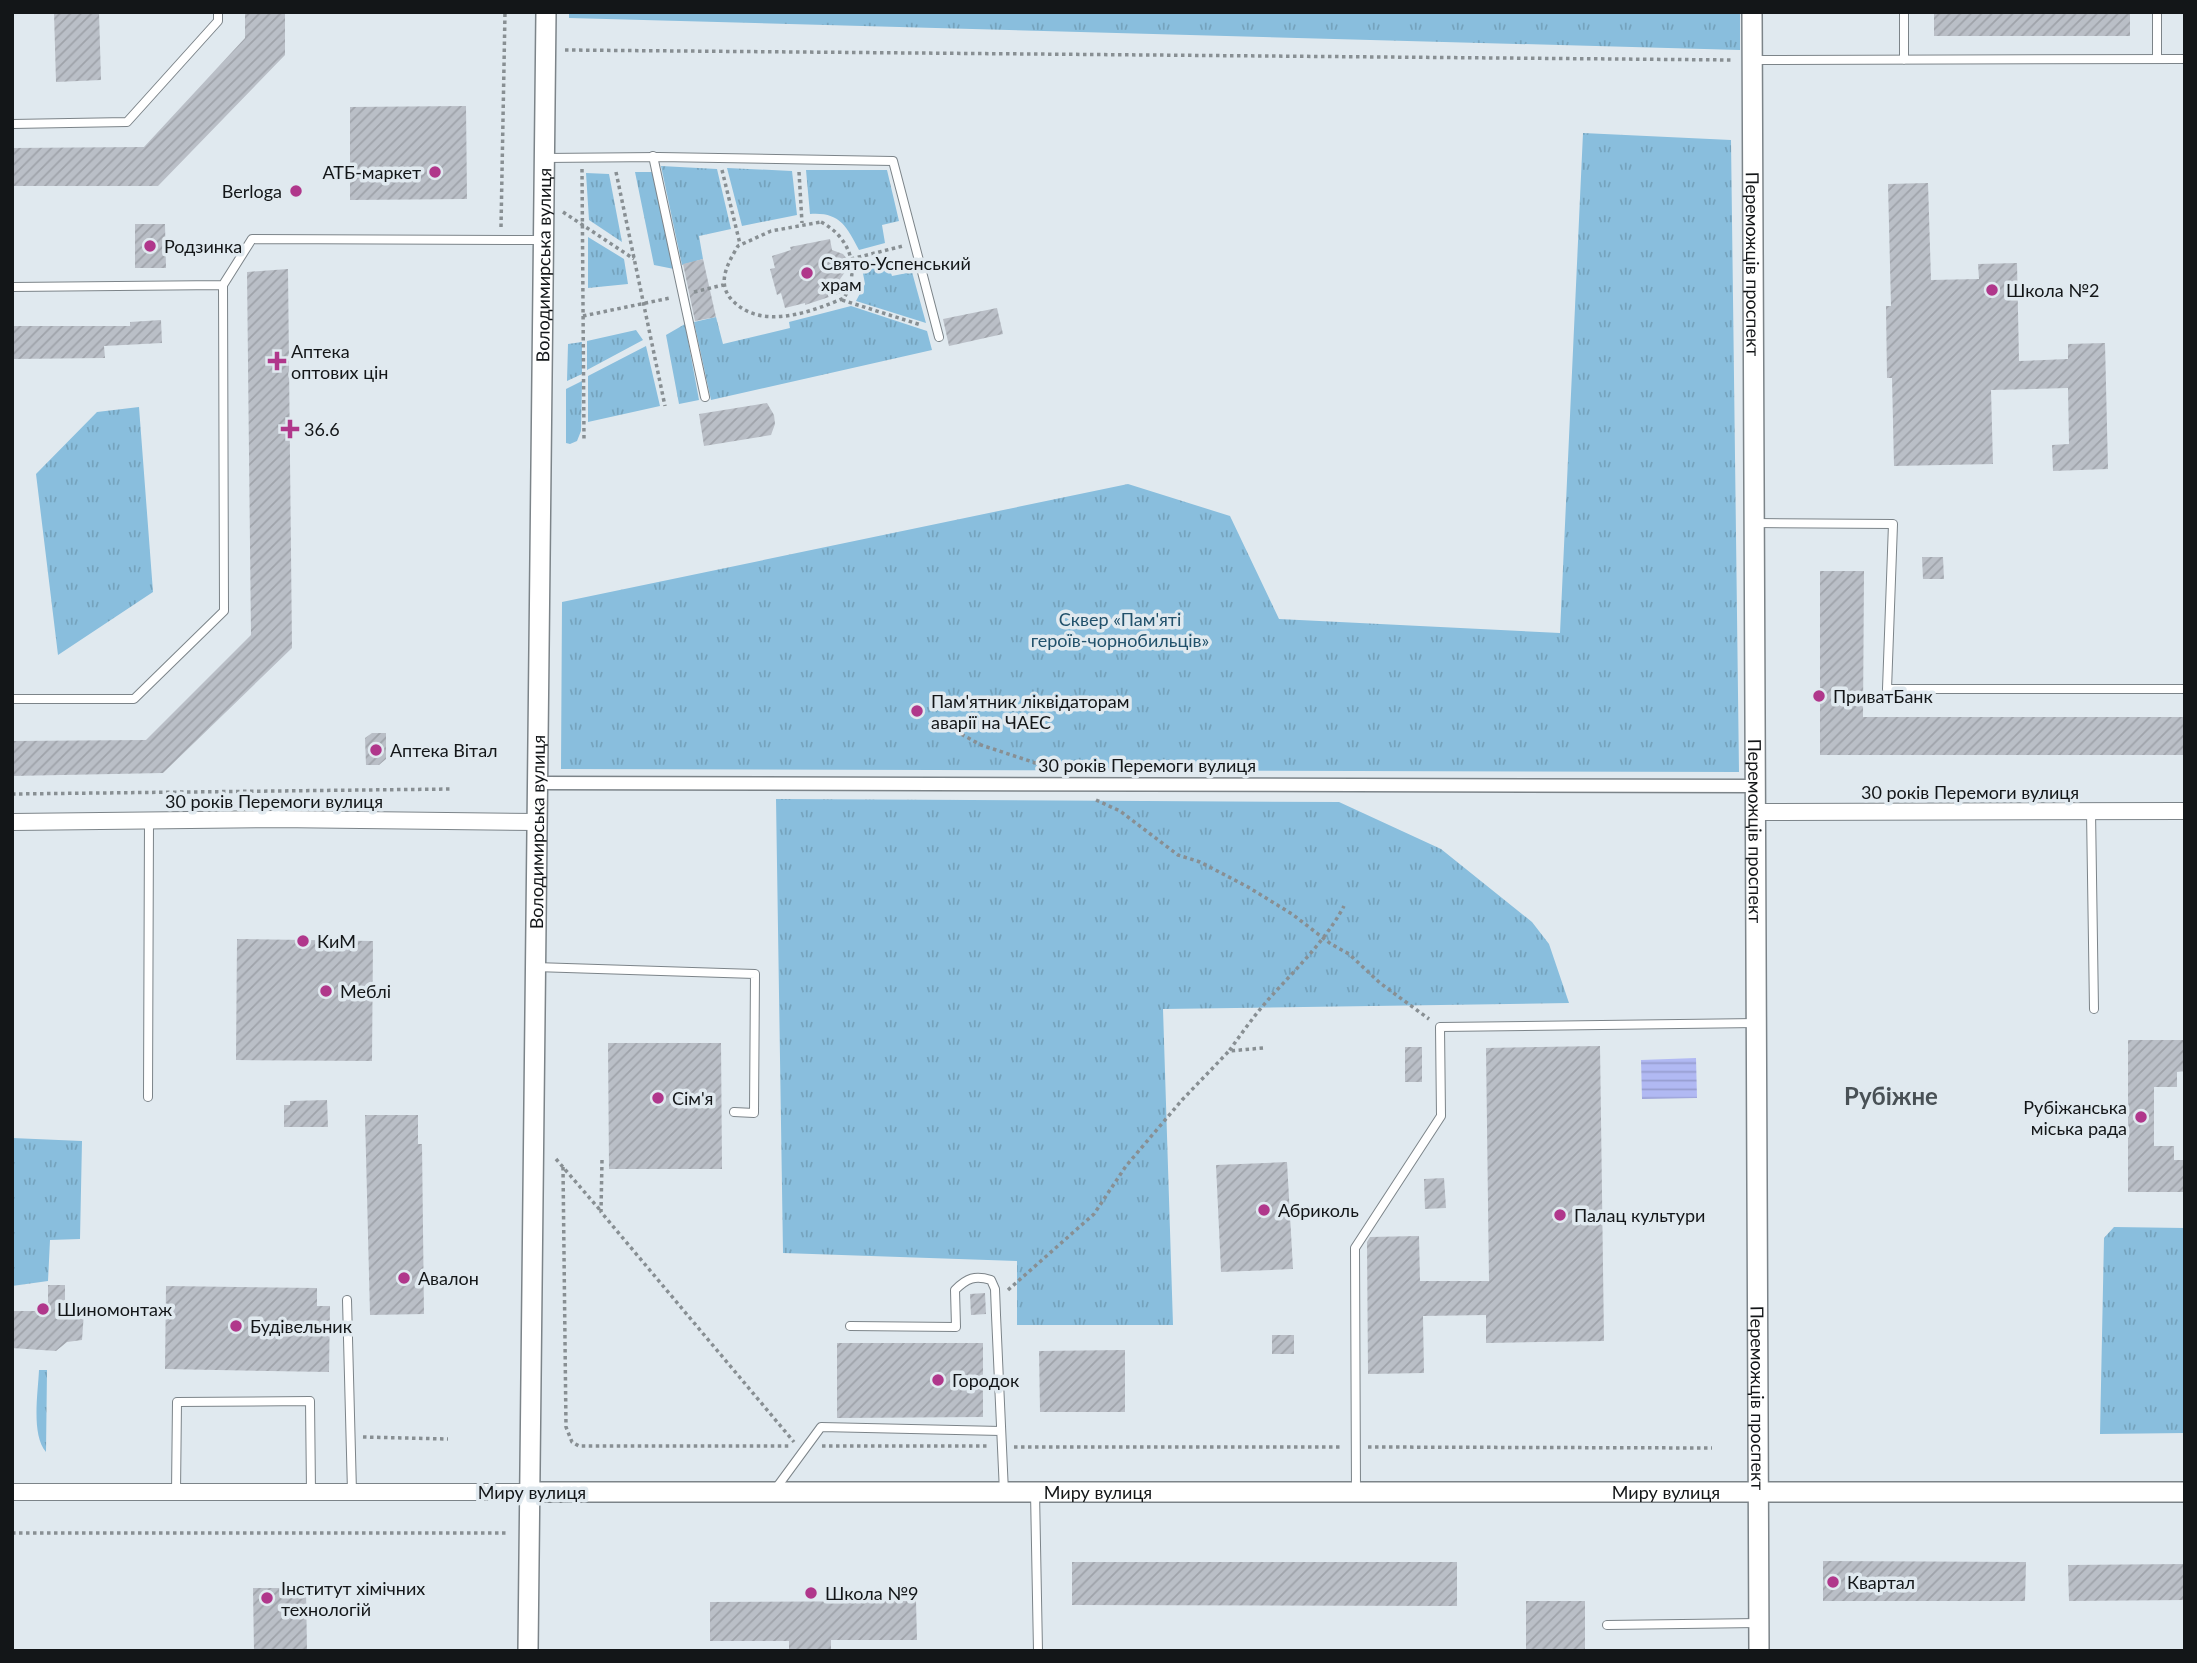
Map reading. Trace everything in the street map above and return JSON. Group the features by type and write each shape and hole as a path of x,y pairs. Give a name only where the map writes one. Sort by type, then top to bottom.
{"street":[{"name":"Володимирська вулиця","path":"528,1651 546,12"},
{"name":"Переможців проспект","path":"1752,12 1759,1651"},
{"name":"30 років Перемоги вулиця","path":"537,783 1756,786"},
{"name":"30 років Перемоги вулиця","path":"1756,812 2185,811"},
{"name":"30 років Перемоги вулиця","path":"12,822 537,822"},
{"name":"Миру вулиця","path":"12,1492 2185,1492"}],"lane":[{"path":"12,124 127,122 218,22 218,12"},
{"path":"1904,12 1904,60"},
{"path":"2157,12 2157,59"},
{"path":"1753,60 2185,59"},
{"path":"544,158 653,156 893,161 937,333"},
{"path":"653,156 705,397"},
{"path":"12,699 134,699 224,611 223,285 252,239 543,240"},
{"path":"12,288 223,285"},
{"path":"1755,523 1893,524 1887,689 2185,688"},
{"path":"2091,811 2094,1009"},
{"path":"148,1097 149,821"},
{"path":"535,967 755,974 754,1113 734,1112"},
{"path":"1356,1492 1354,1248 1441,1116 1440,1027 1757,1023"},
{"path":"850,1326 956,1327 955,1290 964,1280 978,1276 991,1280 995,1300 1004,1492"},
{"path":"347,1300 352,1492"},
{"path":"176,1492 177,1402 310,1401 311,1492"},
{"path":"773,1492 821,1427 1001,1431"},
{"path":"1035,1492 1038,1651"},
{"path":"1607,1625 1759,1623"}],"path":[{"path":"501,240 505,12"},
{"path":"545,50 1753,60"},
{"path":"613,157 665,406"},
{"path":"582,158 584,440"},
{"path":"719,158 741,244"},
{"path":"798,159 802,224"},
{"path":"562,212 634,259"},
{"path":"821,222 834,229 845,241 853,272 851,286 841,299 784,316 755,315 729,296 723,285 730,260 741,244 771,231 821,222"},
{"path":"851,259 914,243"},
{"path":"841,299 937,333"},
{"path":"583,316 643,303"},
{"path":"943,724 981,745 1056,770"},
{"path":"12,794 451,789"},
{"path":"1094,799 1104,806 1120,811 1178,855 1200,862 1292,914 1349,954 1380,983 1440,1027"},
{"path":"995,1300 1094,1214 1126,1166 1228,1051 1277,990 1293,975 1323,938 1344,906"},
{"path":"1228,1051 1263,1048"},
{"path":"556,1159 563,1167 601,1212 797,1446 579,1446 572,1442 566,1427 563,1167"},
{"path":"601,1212 602,1160"},
{"path":"350,1437 448,1439"},
{"path":"807,1446 1350,1447"},
{"path":"1364,1447 1712,1448"},
{"path":"12,1533 507,1533"}],"green space":[{"path":"569,12 1740,12 1740,50 569,18"},
{"name":"Сквер «Пам'яті героїв-чорнобильців»","path":"1583,133 1731,140 1739,772 561,769 562,602 1128,484 1230,516 1279,619 1560,633"},
{"path":"661,166 717,169 731,229 699,236 703,259 682,265"},
{"path":"727,168 792,171 797,215 742,226"},
{"path":"806,170 887,170 899,221 882,225 885,243 859,250 845,227 835,218 810,214"},
{"path":"635,172 653,172 674,269 654,265"},
{"path":"586,173 609,174 622,242 589,220"},
{"path":"588,237 624,259 628,284 588,288"},
{"path":"886,258 892,276 912,272 926,323 856,301 865,284 861,263"},
{"path":"851,306 927,331 932,350 711,400 694,322 716,317 723,344 790,328 789,322"},
{"path":"685,324 699,400 679,404 666,335"},
{"path":"636,330 643,340 587,370 587,341"},
{"path":"582,342 582,374 567,381 568,344"},
{"path":"646,346 660,406 588,422 588,376"},
{"path":"582,381 581,431 577,441 570,444 566,443 566,389"},
{"path":"139,407 153,592 58,655 36,474 97,412"},
{"path":"776,799 1339,802 1441,849 1532,922 1549,944 1569,1003 1163,1009 1173,1325 1017,1325 1017,1261 783,1253"},
{"path":"12,1138 82,1141 80,1239 50,1240 48,1281 12,1286"},
{"path":"2114,1227 2185,1228 2185,1433 2100,1434 2104,1238"},
{"path":"39,1370 47,1370 46,1452 41,1445 37,1425"}],"shaded area":[{"path":"1696,1058 1697,1098 1642,1099 1641,1060"}],"building":[{"path":"54,12 99,12 101,80 56,82"},
{"path":"245,12 285,12 285,55 158,186 12,186 12,148 144,147 245,38"},
{"path":"1934,12 2130,12 2130,36 1934,36"},
{"path":"466,106 467,199 350,200 350,107"},
{"path":"1928,183 1931,280 1979,279 1978,264 2017,263 2019,361 2068,359 2068,344 2105,343 2108,469 2053,471 2052,445 2069,444 2068,388 1991,390 1993,464 1894,466 1892,378 1887,378 1886,306 1891,306 1888,184"},
{"name":"Родзинка","path":"135,224 165,224 166,268 135,268"},
{"name":"Свято-Успенський храм","path":"830,239 832,250 843,254 848,260 848,268 840,279 844,292 805,305 785,308 781,293 777,295 770,269 775,268 772,256 791,250 790,247"},
{"path":"703,259 716,317 695,321 683,264"},
{"path":"288,269 292,648 163,773 12,776 12,741 146,740 251,635 247,272"},
{"path":"997,308 1003,334 949,346 943,319"},
{"path":"161,320 162,343 104,346 105,358 12,359 12,326 130,326 130,322"},
{"path":"767,403 774,415 775,424 771,435 704,446 699,414"},
{"path":"1922,557 1943,557 1944,579 1923,579"},
{"path":"1820,571 1864,571 1863,717 2185,717 2185,755 1820,755"},
{"path":"372,733 386,733 386,759 379,765 366,765 365,738"},
{"path":"237,939 373,941 372,1061 236,1060"},
{"path":"2128,1040 2185,1040 2185,1071 2177,1072 2177,1087 2154,1087 2154,1146 2174,1146 2174,1160 2185,1160 2185,1192 2128,1192"},
{"path":"608,1043 721,1043 722,1169 609,1169"},
{"path":"1600,1046 1604,1341 1486,1343 1486,1315 1423,1316 1424,1373 1368,1374 1367,1242 1370,1237 1419,1236 1420,1281 1489,1281 1486,1048"},
{"path":"1405,1047 1422,1047 1422,1082 1405,1082"},
{"path":"327,1100 328,1127 284,1127 284,1105 290,1105 290,1101"},
{"path":"365,1115 418,1115 418,1144 422,1144 424,1314 370,1315"},
{"path":"1287,1162 1293,1269 1221,1272 1216,1165"},
{"path":"1444,1178 1446,1208 1425,1209 1424,1179"},
{"path":"48,1285 65,1285 65,1312 84,1312 82,1340 67,1342 56,1351 12,1348 12,1311 48,1311"},
{"path":"166,1286 317,1288 317,1306 330,1306 329,1372 165,1369"},
{"path":"985,1293 986,1314 971,1315 970,1294"},
{"path":"1272,1335 1294,1335 1294,1354 1272,1354"},
{"path":"837,1343 983,1343 983,1417 837,1418"},
{"path":"1125,1350 1125,1412 1040,1412 1039,1351"},
{"path":"1823,1561 2026,1562 2025,1601 1823,1601"},
{"path":"1072,1562 1457,1562 1457,1606 1072,1605"},
{"path":"2185,1564 2185,1600 2069,1601 2068,1565"},
{"path":"253,1588 306,1588 307,1651 254,1651"},
{"path":"916,1601 917,1640 831,1640 831,1651 789,1651 789,1641 710,1641 710,1602"},
{"path":"1526,1601 1585,1601 1585,1651 1526,1651"}],"place":[{"name":"АТБ-маркет","path":"435,172"},
{"name":"Berloga","path":"296,191"},
{"name":"Родзинка","path":"150,246"},
{"name":"Свято-Успенський храм","path":"807,273"},
{"name":"Школа №2","path":"1992,290"},
{"name":"Аптека оптових цін","path":"277,361"},
{"name":"36.6","path":"290,429"},
{"name":"ПриватБанк","path":"1819,696"},
{"name":"Пам'ятник ліквідаторам аварії на ЧАЕС","path":"917,711"},
{"name":"Аптека Вітал","path":"376,750"},
{"name":"КиМ","path":"303,941"},
{"name":"Меблі","path":"326,991"},
{"name":"Сім'я","path":"658,1098"},
{"name":"Рубіжанська міська рада","path":"2141,1117"},
{"name":"Абриколь","path":"1264,1210"},
{"name":"Палац культури","path":"1560,1215"},
{"name":"Авалон","path":"404,1278"},
{"name":"Шиномонтаж","path":"43,1309"},
{"name":"Будівельник","path":"236,1326"},
{"name":"Городок","path":"938,1380"},
{"name":"Квартал","path":"1833,1582"},
{"name":"Школа №9","path":"811,1593"},
{"name":"Інститут хімічних технологій","path":"267,1598"}],"district":[{"name":"Рубіжне","path":"1891,1095"}]}
